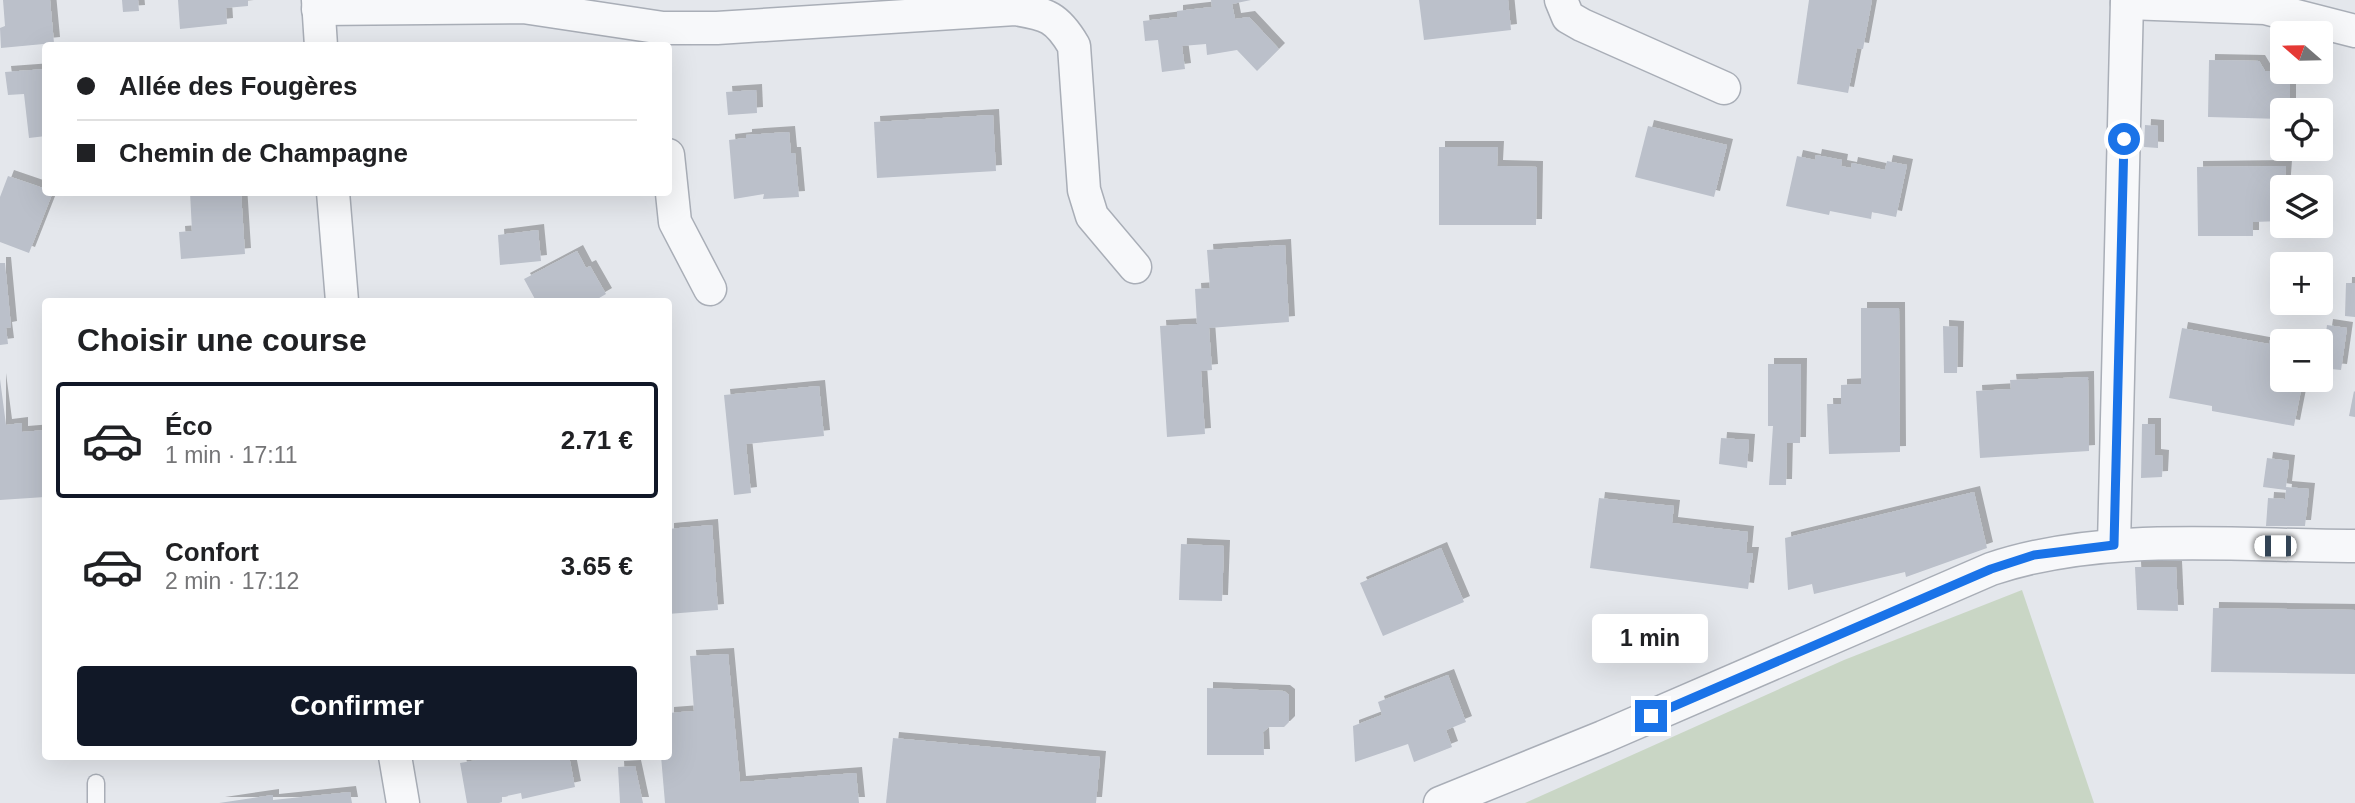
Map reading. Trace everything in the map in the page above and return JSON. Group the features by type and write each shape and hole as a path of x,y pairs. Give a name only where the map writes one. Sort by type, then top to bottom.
{"street":[{"path":"1561,0 1568,17 1582,25 1724,88"},
{"path":"2114,545 2127,2 2265,8 2355,31"},
{"path":"321,42 318,5 523,4 663,37 717,28 1015,9 1043,14 1063,26 1074,46 1084,190 1092,216 1135,267"},
{"path":"672,193 675,222 710,289"},
{"path":"333,196 342,298"},
{"path":"1440,803 1603,737 1991,569 2034,555 2114,545 2355,546"},
{"path":"396,760 403,803"}],"lane":[{"path":"96,783 96,803"}],"green space":[{"path":"2022,590 2094,803 1525,803 1844,660"}],"building":[{"path":"3,0 50,0 54,42 1,48 0,28 5,26"},
{"path":"122,0 138,0 139,11 123,12"},
{"path":"178,0 248,0 248,6 226,8 227,24 180,29"},
{"path":"1211,0 1251,0 1232,4 1235,19 1249,17 1279,49 1257,71 1237,50 1207,55 1206,44 1182,46 1185,69 1162,72 1158,40 1145,41 1143,21 1177,17 1177,11 1212,7"},
{"path":"1419,0 1508,0 1511,30 1424,40"},
{"path":"1809,0 1872,0 1863,49 1857,48 1848,93 1797,84"},
{"path":"2209,60 2259,61 2265,71 2270,71 2270,84 2290,84 2290,98 2270,98 2270,119 2208,117"},
{"path":"42,69 42,136 29,138 24,94 8,95 5,72"},
{"path":"756,90 757,113 728,115 726,92"},
{"path":"993,115 996,171 877,178 874,122"},
{"path":"2145,125 2158,126 2158,148 2144,147"},
{"path":"1648,126 1727,145 1714,197 1635,177"},
{"path":"789,132 791,153 795,153 799,197 763,199 764,194 734,199 729,140 746,138 746,135"},
{"path":"1439,147 1498,147 1497,166 1537,167 1536,225 1439,225"},
{"path":"1816,155 1842,160 1841,166 1851,168 1852,163 1885,170 1887,161 1907,165 1896,217 1872,212 1871,219 1830,211 1829,215 1786,206 1797,156 1815,160"},
{"path":"2286,166 2285,175 2270,175 2270,221 2253,222 2253,236 2198,236 2197,167"},
{"path":"8,176 42,188 42,196 51,196 29,253 0,242 0,197"},
{"path":"190,196 241,196 245,254 181,259 179,232 192,231"},
{"path":"538,230 541,261 500,265 498,235"},
{"path":"1285,245 1289,322 1209,328 1212,370 1201,371 1205,434 1167,437 1160,326 1197,324 1195,289 1210,288 1207,250"},
{"path":"577,251 586,268 590,266 606,294 599,298 534,298 524,279"},
{"path":"0,263 5,263 11,327 6,328 8,344 0,345"},
{"path":"2346,283 2355,283 2355,317 2345,316"},
{"path":"1861,308 1899,308 1900,452 1829,454 1827,404 1841,404 1841,385 1861,384"},
{"path":"2327,325 2347,328 2341,370 2333,369 2333,329 2326,329"},
{"path":"1943,326 1958,327 1957,373 1944,373"},
{"path":"2182,328 2269,344 2270,340 2270,392 2301,392 2294,426 2212,411 2212,406 2169,398"},
{"path":"1768,364 1801,364 1800,443 1787,443 1786,485 1769,485 1773,426 1768,426"},
{"path":"2088,377 2089,451 1980,458 1976,391 2011,389 2010,380"},
{"path":"0,379 6,425 22,423 22,432 42,430 42,497 0,500"},
{"path":"819,386 824,436 746,444 751,493 734,495 724,395"},
{"path":"2355,392 2355,417 2349,416"},
{"path":"2142,424 2155,424 2155,455 2163,456 2162,477 2141,478"},
{"path":"1721,438 1749,440 1747,468 1719,464"},
{"path":"2267,458 2289,461 2286,487 2309,489 2305,526 2266,526 2268,498 2285,499 2286,490 2263,487"},
{"path":"1974,492 1987,548 1906,577 1905,572 1814,594 1812,584 1788,590 1785,538"},
{"path":"1599,498 1674,506 1672,523 1748,532 1746,553 1753,553 1748,589 1590,568"},
{"path":"712,525 718,610 672,614 672,529"},
{"path":"1181,544 1224,546 1222,601 1179,600"},
{"path":"1441,548 1464,602 1383,636 1360,583"},
{"path":"2135,567 2176,567 2178,611 2137,610"},
{"path":"2213,608 2355,610 2355,674 2211,672"},
{"path":"728,654 740,782 856,773 859,803 665,803 661,760 672,760 672,713 694,711 690,656"},
{"path":"1448,675 1466,722 1446,730 1452,747 1414,762 1408,744 1355,762 1353,726 1382,715 1378,702"},
{"path":"1207,688 1284,691 1289,695 1289,722 1284,727 1269,727 1263,732 1264,755 1207,755"},
{"path":"893,738 1100,757 1096,803 886,803"},
{"path":"477,760 570,760 575,787 522,799 521,793 502,797 502,802 499,803 467,803 460,763"},
{"path":"635,766 643,803 620,803 618,767"},
{"path":"350,792 352,803 219,803 273,795 273,800"}],"route":[{"path":"1651,716 1991,569 2034,555 2080,547 2114,545 2124,139"}]}
